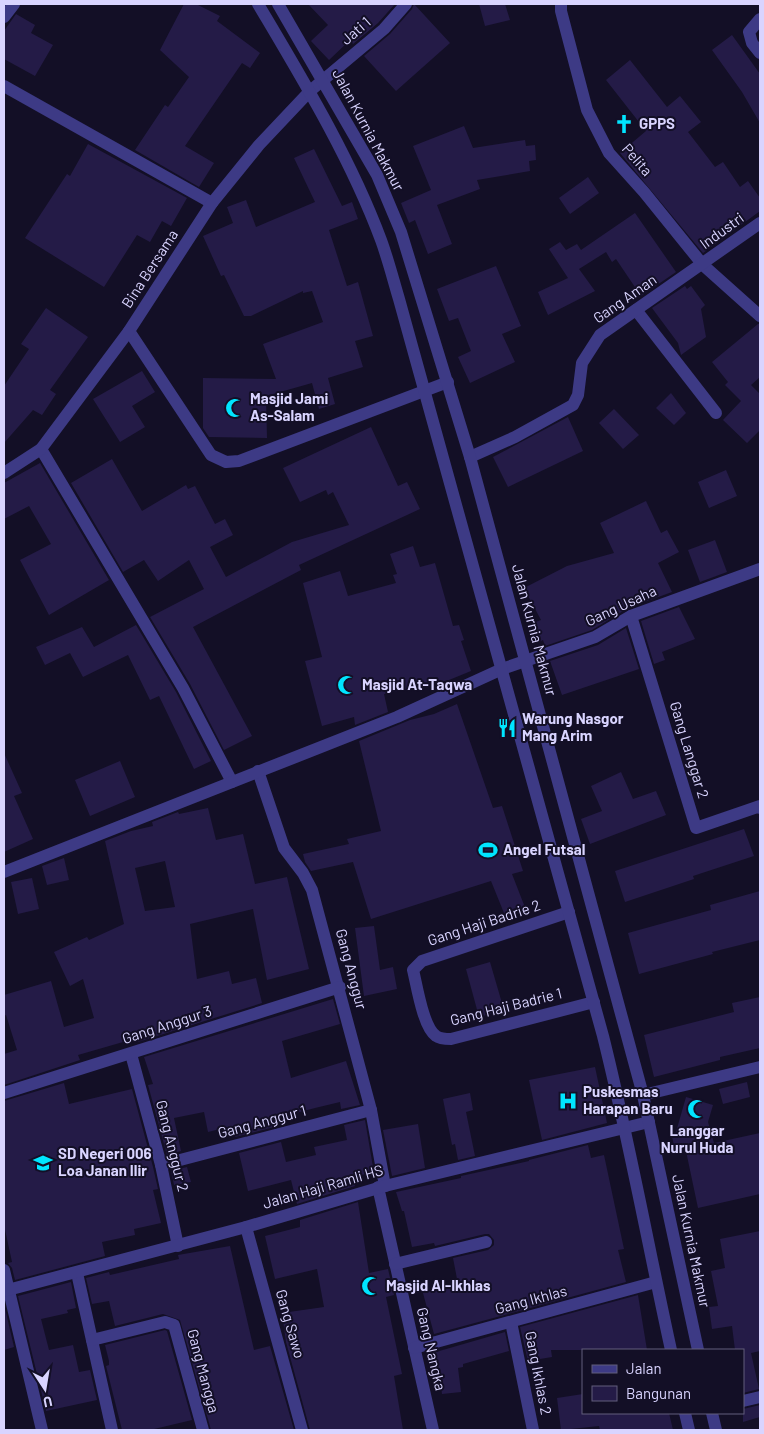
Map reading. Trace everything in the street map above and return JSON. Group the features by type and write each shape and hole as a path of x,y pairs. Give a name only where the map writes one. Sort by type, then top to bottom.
{"street":[{"path":"4,17 14,4"},
{"path":"258,4 310,91 359,189 380,240 426,392 444,469 502,669 594,1002 626,1129 671,1349"},
{"name":"Jalan Kurnia Makmur","path":"278,4 324,80 377,175 401,232 448,382 643,1095 698,1349"},
{"name":"Jati 1","path":"324,80 384,29 406,4"},
{"name":"Pelita","path":"561,4 561,12 573,62 587,110 609,153 644,192 703,265 760,316"},
{"path":"760,19 749,32 752,44 760,53"},
{"name":"Bina Bersama","path":"4,473 41,449 129,331 212,203 259,145 310,91 324,80"},
{"path":"4,86 212,203"},
{"name":"Industri","path":"703,265 760,224"},
{"name":"Gang Aman","path":"470,457 515,437 573,405 578,395 582,363 600,335 703,265"},
{"path":"636,310 716,413"},
{"path":"129,331 210,455 226,462 239,461 426,392 448,382"},
{"path":"41,449 184,688 232,782"},
{"name":"Gang Usaha","path":"4,872 397,717 502,669 596,637 631,616 760,569"},
{"name":"Gang Langgar 2","path":"631,616 696,828 760,806 760,808"},
{"name":"Gang Anggur","path":"258,771 284,848 303,873 312,890 340,987 370,1110 382,1187"},
{"name":"Gang Haji Badrie 2","path":"421,1000 413,970 422,960 569,912"},
{"name":"Gang Anggur 3","path":"4,1093 340,987"},
{"name":"Gang Haji Badrie 1","path":"421,1000 428,1028 437,1037 451,1039 594,1002"},
{"name":"Gang Anggur 2","path":"131,1054 161,1165 178,1246"},
{"path":"643,1095 760,1067"},
{"name":"Gang Anggur 1","path":"161,1165 370,1110"},
{"name":"Jalan Haji Ramli HS","path":"6,1290 178,1246 382,1187 649,1122"},
{"name":"Gang Nangka","path":"382,1187 395,1264 433,1430"},
{"name":"Gang Sawo","path":"246,1227 302,1430"},
{"path":"395,1264 486,1242"},
{"path":"4,1270 6,1290 42,1430"},
{"path":"77,1272 112,1430"},
{"name":"Gang Ikhlas","path":"414,1348 656,1282"},
{"name":"Gang Mangga","path":"92,1340 165,1322 174,1325 202,1430"},
{"name":"Gang Ikhlas 2","path":"511,1322 533,1430"},
{"path":"744,1401 760,1397"},
{"path":"685,1414 688,1430"},
{"path":"712,1414 716,1430"}],"building":[{"path":"184,4 196,4 220,16 217,21 260,53 250,68 242,63 185,146 214,163 199,187 135,150 165,105 168,107 189,77 160,50"},
{"path":"308,4 395,4 378,23 353,44 350,40 329,60 311,41 328,25"},
{"path":"414,4 450,43 396,91 364,56 390,34 412,9"},
{"path":"479,4 505,4 510,20 485,26"},
{"path":"16,14 35,25 31,33 53,45 35,76 4,59 4,31"},
{"path":"732,35 760,74 760,123 742,92 712,50"},
{"path":"630,60 667,107 680,96 701,122 688,132 715,167 723,162 740,187 748,181 760,198 760,211 703,253 620,153 646,131 606,80"},
{"path":"464,126 473,148 525,140 526,146 535,145 536,160 529,161 530,171 477,180 480,189 437,205 452,244 428,254 415,220 409,223 401,203 431,190 413,146"},
{"path":"88,144 187,198 171,226 162,221 150,242 137,235 104,287 25,238 67,174 70,176"},
{"path":"314,149 342,206 352,202 358,219 329,230 347,286 358,282 373,336 355,341 363,367 328,378 335,404 319,409 312,383 266,396 267,438 209,437 203,428 203,378 276,379 263,344 323,322 312,291 303,293 303,291 251,316 244,316 224,275 221,276 203,236 233,223 227,207 246,200 256,227 315,202 294,158"},
{"path":"588,177 599,193 570,214 559,198"},
{"path":"635,213 676,272 641,296 616,259 612,262 606,252 579,269 595,291 548,315 538,292 568,278 549,249 560,242 566,250 577,244 581,250"},
{"path":"496,266 521,326 502,334 515,362 470,383 458,357 471,351 458,318 449,321 437,289"},
{"path":"685,286 687,289 691,286 705,305 701,309 706,337 681,355 678,343 652,308"},
{"path":"46,308 88,337 50,390 56,394 42,415 33,410 4,443 4,386 29,349 21,344"},
{"path":"760,324 760,377 751,385 760,394 760,430 747,443 723,420 741,401 725,385 728,382 712,362"},
{"path":"142,371 155,392 132,406 145,427 120,442 93,399"},
{"path":"671,393 686,413 674,425 656,408"},
{"path":"614,409 639,435 623,449 599,423"},
{"path":"568,417 583,451 508,487 493,457"},
{"path":"371,427 398,486 407,482 420,509 299,565 301,570 193,627 252,736 224,750 190,684 150,617 204,589 189,560 158,581 144,560 123,572 71,483 112,459 142,511 186,485 188,489 195,486 215,524 225,519 233,535 210,547 226,577 292,542 349,525 333,492 328,495 326,490 300,502 283,468"},
{"path":"40,463 109,580 49,615 20,560 51,544 29,506 4,519 4,483"},
{"path":"726,470 737,496 709,508 698,482"},
{"path":"646,501 661,533 667,530 679,552 658,563 672,592 628,608 592,630 545,646 543,640 537,643 530,624 541,620 524,588 567,566 614,553 600,523"},
{"path":"715,540 727,572 700,582 688,550"},
{"path":"413,546 420,567 435,563 453,626 459,625 464,640 461,641 471,671 449,680 384,694 388,712 355,725 354,717 322,726 305,661 322,657 303,583 340,571 348,596 396,583 393,575 397,574 390,554"},
{"path":"679,607 695,639 662,652 665,660 654,664 641,621"},
{"path":"136,625 176,692 211,761 194,769 159,696 150,700 128,655 83,677 70,653 45,665 36,647 82,627 94,647"},
{"path":"626,628 639,669 562,695 550,661 598,645"},
{"path":"457,704 493,808 502,806 523,871 512,874 526,910 506,918 491,881 371,919 353,862 311,871 305,862 303,854 349,844 347,839 381,831 359,741 410,720 434,714"},
{"path":"4,753 22,793 14,796 33,839 4,852"},
{"path":"120,761 135,797 90,816 75,780"},
{"path":"621,772 633,799 656,791 666,815 590,844 581,819 602,811 591,786"},
{"path":"208,808 216,840 243,834 255,884 287,877 309,969 267,980 253,909 190,924 197,979 229,971 232,984 256,978 262,1003 138,1042 137,1038 78,1055 80,1060 4,1085 4,1054 17,1050 6,1015 4,1016 4,995 51,981 64,1027 94,1018 83,979 70,986 54,952 87,937 89,940 124,924 105,841 131,831 153,826 152,822 178,812 179,814","holes":["165,861 175,907 145,911 135,868"]},
{"path":"744,829 754,856 693,876 694,879 625,902 615,871"},
{"path":"64,858 69,880 47,885 42,866"},
{"path":"32,878 39,909 18,914 11,882"},
{"path":"760,891 760,940 639,974 628,933 711,910 710,905"},
{"path":"374,926 380,970 393,967 397,989 364,996 355,928"},
{"path":"490,962 504,1010 479,1017 466,969"},
{"path":"760,997 760,1048 720,1057 720,1060 654,1077 644,1035 734,1012 732,1003"},
{"path":"333,999 340,1024 282,1041 291,1078 346,1061 360,1105 341,1109 340,1102 315,1108 277,1118 278,1126 235,1137 232,1126 208,1132 204,1112 174,1118 181,1151 167,1155 148,1085 153,1084 144,1057"},
{"name":"Puskesmas Harapan Baru","path":"595,1067 607,1123 542,1140 529,1080"},
{"path":"747,1082 750,1097 723,1104 719,1089"},
{"name":"SD Negeri 006 Loa Janan Ilir","path":"64,1083 69,1104 132,1089 158,1189 153,1190 161,1223 134,1229 135,1235 102,1242 105,1256 15,1280 12,1268 8,1263 12,1262 4,1225 4,1101"},
{"path":"470,1093 473,1110 466,1112 475,1156 458,1160 455,1144 452,1145 443,1099"},
{"path":"686,1097 713,1105 708,1122 714,1143 760,1133 760,1194 698,1208 686,1151 676,1153 671,1133 676,1132"},
{"path":"365,1120 374,1173 354,1176 355,1186 297,1204 291,1180 248,1191 239,1153 281,1142 286,1162 316,1155 314,1147 347,1140 344,1125"},
{"path":"418,1124 425,1168 392,1176 383,1130"},
{"path":"588,1145 591,1158 604,1155 624,1249 618,1250 626,1282 434,1334 423,1293 458,1284 453,1258 488,1250 494,1245 494,1240 489,1234 485,1234 435,1246 434,1243 412,1247 404,1211 402,1211 396,1192 461,1178 461,1176 529,1161"},
{"path":"187,1167 191,1182 174,1185 171,1171"},
{"path":"358,1202 369,1273 388,1269 394,1295 386,1297 402,1374 394,1376 403,1430 310,1430 286,1342 282,1313 324,1307 317,1269 275,1279 265,1236 300,1227 300,1220"},
{"path":"760,1231 760,1351 751,1353 759,1389 744,1393 744,1349 735,1349 732,1326 712,1329 709,1307 718,1306 711,1271 725,1268 720,1239"},
{"path":"230,1246 254,1350 270,1346 294,1430 211,1430 180,1320 163,1314 115,1326 109,1301 92,1304 86,1278 109,1272 110,1275 179,1259 178,1255"},
{"path":"71,1282 76,1308 67,1310 68,1313 41,1319 49,1350 73,1345 79,1372 90,1370 97,1400 46,1411 18,1296"},
{"path":"638,1295 647,1349 551,1350 552,1357 528,1361 520,1327"},
{"path":"4,1304 14,1347 4,1350"},
{"path":"167,1331 192,1420 150,1430 122,1430 106,1366 109,1365 109,1361 105,1345"},
{"path":"505,1332 509,1351 463,1364 463,1367 458,1368 461,1392 442,1394 439,1372 433,1374 429,1354"},
{"path":"582,1394 582,1414 669,1414 673,1430 600,1430 599,1426 561,1430 557,1398"},
{"path":"760,1405 760,1417 743,1422 744,1409"}],"place":[{"name":"GPPS","path":"624,124"},
{"name":"Masjid Jami As-Salam","path":"235,408"},
{"name":"Masjid At-Taqwa","path":"347,685"},
{"name":"Warung Nasgor Mang Arim","path":"507,728"},
{"name":"Angel Futsal","path":"488,850"},
{"name":"Puskesmas Harapan Baru","path":"568,1101"},
{"name":"Langgar Nurul Huda","path":"697,1109"},
{"name":"SD Negeri 006 Loa Janan Ilir","path":"43,1163"},
{"name":"Masjid Al-Ikhlas","path":"371,1286"}]}
